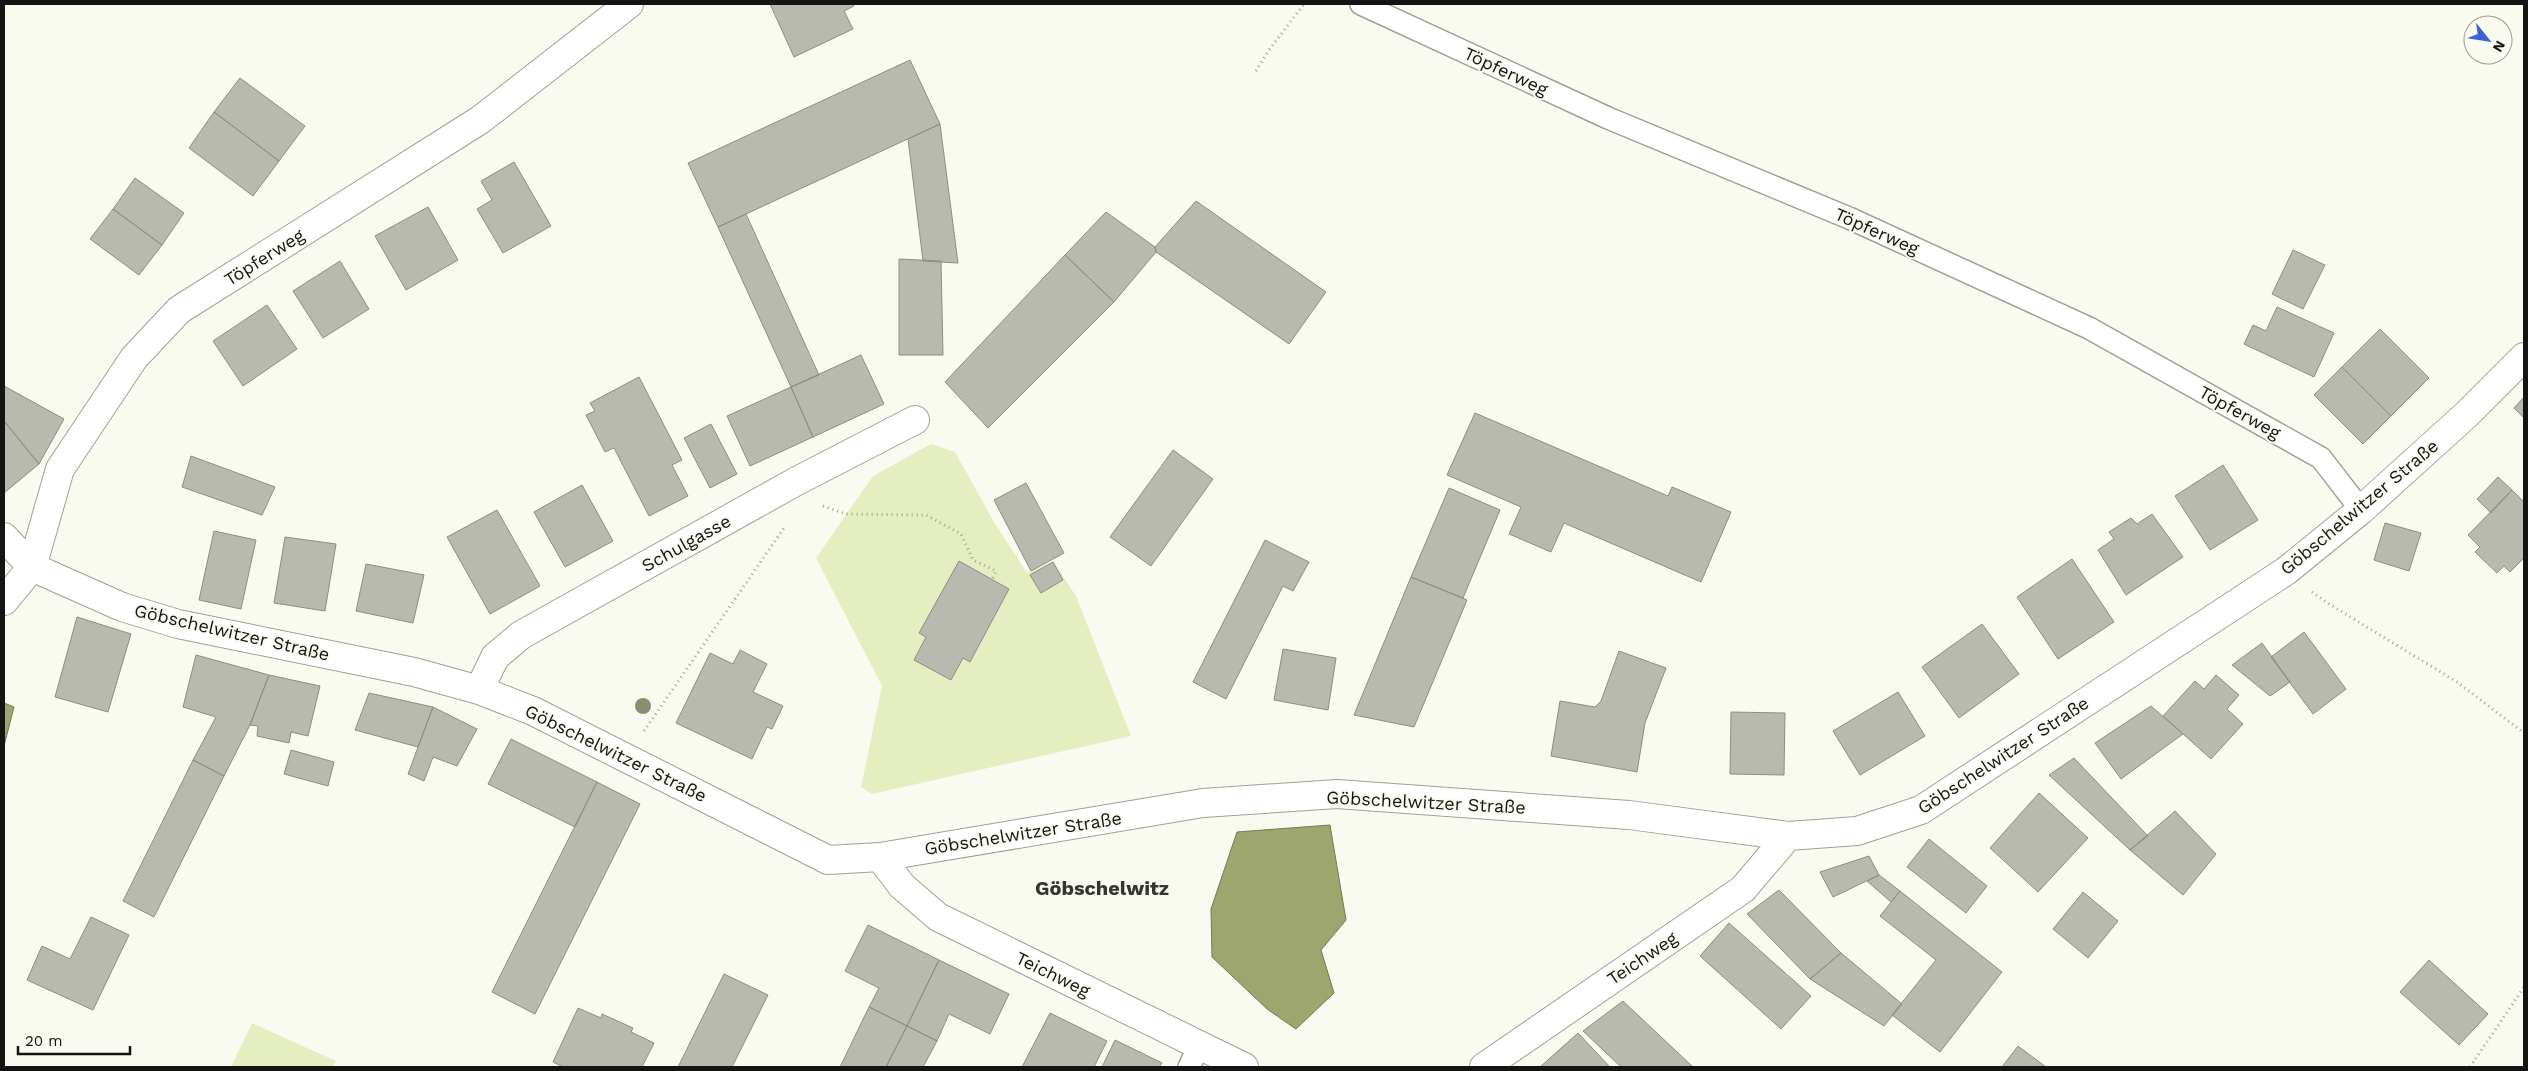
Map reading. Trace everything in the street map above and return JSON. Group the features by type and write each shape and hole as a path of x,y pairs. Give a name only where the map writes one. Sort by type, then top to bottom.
{"street":[{"name":"Töpferweg","path":"4,601 32,567 60,469 134,358 179,310 480,120 630,4"},
{"name":"Göbschelwitzer Straße","path":"4,537 32,567 122,607 178,624 414,672 479,690 533,711 627,756 828,860 880,857 1203,803 1337,794 1629,815 1788,836 1857,831 1921,810 2286,571 2361,510 2466,415 2524,357"},
{"name":"Schulgasse","path":"479,690 495,657 521,635 800,490 915,420"},
{"name":"Teichweg","path":"1484,1067 1743,889 1788,836"},
{"name":"Teichweg","path":"880,857 902,886 938,917 1194,1056 1243,1067"}],"lane":[{"name":"Töpferweg","path":"1362,4 1608,118 1849,218 2089,328 2321,458 2361,510"}],"path":[{"path":"1256,71 1268,50 1304,4"},
{"path":"627,756 800,490 846,514 926,515 961,534 973,560 996,571 992,580"},
{"path":"2286,571 2326,602 2457,682 2524,733"},
{"path":"2470,1067 2524,987"}],"shaded area":[{"path":"931,444 955,452 994,522 1027,573 1053,561 1076,596 1131,736 872,794 861,787 882,686 816,558 873,476"},
{"path":"4,703 14,707 4,746"},
{"path":"1330,825 1346,920 1321,950 1334,993 1296,1029 1267,1009 1212,957 1211,909 1237,832"},
{"path":"252,1023 336,1061 333,1067 231,1067"}],"building":[{"path":"770,4 853,4 854,6 844,11 853,29 794,57"},
{"path":"910,60 940,124 718,227 688,163"},
{"path":"240,78 305,126 279,161 214,112"},
{"path":"214,112 279,161 253,196 189,148"},
{"path":"940,124 958,263 923,261 908,139"},
{"path":"514,162 551,226 503,253 477,209 492,200 481,181"},
{"path":"135,178 184,213 162,245 113,209"},
{"path":"1196,201 1326,292 1289,344 1156,252 1155,247"},
{"path":"428,207 458,260 406,290 375,236"},
{"path":"113,209 162,245 139,275 90,239"},
{"path":"1106,212 1155,247 1156,252 1114,302 1065,255"},
{"path":"746,214 819,375 791,387 718,227"},
{"path":"2293,250 2325,265 2303,309 2272,294"},
{"path":"1065,255 1114,302 988,428 945,382"},
{"path":"899,259 941,261 943,355 899,355"},
{"path":"340,261 369,309 323,338 293,291"},
{"path":"267,305 297,349 243,386 213,341"},
{"path":"2277,307 2334,333 2314,377 2244,344 2253,325 2266,331"},
{"path":"2380,329 2429,378 2391,416 2342,367"},
{"path":"861,355 884,404 813,437 791,387"},
{"path":"2342,367 2391,416 2363,444 2314,395"},
{"path":"639,377 682,460 672,465 688,496 649,516 614,448 605,452 586,415 595,411 590,403"},
{"path":"4,386 64,419 39,464 4,421"},
{"path":"791,387 813,437 750,466 727,416"},
{"path":"2524,397 2524,418 2514,408"},
{"path":"1475,413 1668,496 1672,487 1731,512 1701,582 1564,523 1551,552 1509,534 1521,507 1447,475"},
{"path":"4,421 39,464 4,493"},
{"path":"711,424 737,474 710,488 684,438"},
{"path":"1173,450 1213,479 1151,566 1110,537"},
{"path":"191,456 275,487 262,515 182,487"},
{"path":"2223,465 2258,520 2210,550 2175,496"},
{"path":"2498,477 2512,490 2491,513 2477,499"},
{"path":"1026,483 1064,553 1031,571 994,500"},
{"path":"582,485 613,541 565,567 534,512"},
{"path":"1449,488 1500,510 1463,598 1411,577"},
{"path":"2512,490 2524,502 2524,558 2510,572 2504,566 2497,573 2475,552 2480,547 2468,535"},
{"path":"497,510 540,586 490,614 447,537"},
{"path":"2152,514 2183,557 2126,595 2098,550 2114,539 2109,532 2131,518 2137,524"},
{"path":"2385,523 2421,533 2409,571 2374,560"},
{"path":"214,531 256,540 241,609 199,600"},
{"path":"285,537 336,544 325,611 274,603"},
{"path":"1265,540 1309,562 1293,591 1283,586 1226,699 1193,682"},
{"path":"2072,559 2114,622 2058,659 2017,597"},
{"path":"959,561 1009,589 970,662 963,658 951,680 914,660 926,637 919,633"},
{"path":"1053,562 1063,580 1041,593 1030,575"},
{"path":"366,564 424,575 413,623 356,611"},
{"path":"1411,577 1467,600 1414,727 1354,715"},
{"path":"77,617 131,634 108,712 55,697"},
{"path":"1982,624 2019,674 1959,718 1922,667"},
{"path":"2304,632 2346,689 2313,714 2271,657"},
{"path":"2262,643 2290,682 2270,696 2232,665"},
{"path":"1283,649 1336,658 1328,710 1274,700"},
{"path":"740,650 767,664 753,692 783,706 772,729 767,727 752,759 676,723 710,653 733,664"},
{"path":"1619,651 1666,668 1645,723 1637,772 1551,756 1560,701 1595,707 1601,701"},
{"path":"196,655 269,675 250,725 224,776 193,760 216,717 183,707"},
{"path":"269,675 320,686 308,736 291,732 289,743 257,736 258,726 250,725"},
{"path":"2216,675 2239,695 2227,709 2243,724 2211,759 2163,716 2195,681 2204,689"},
{"path":"1898,692 1925,736 1860,775 1833,731"},
{"path":"369,693 433,707 418,747 355,730"},
{"path":"2151,706 2183,734 2121,779 2095,743"},
{"path":"433,707 477,729 457,766 433,757 424,781 408,774"},
{"path":"1731,712 1785,713 1784,775 1730,774"},
{"path":"511,739 597,782 575,827 488,784"},
{"path":"291,750 334,762 328,786 284,774"},
{"path":"2074,758 2148,836 2130,850 2049,775"},
{"path":"193,760 224,776 154,917 123,901"},
{"path":"597,782 640,804 535,1014 492,992"},
{"path":"2039,793 2088,838 2038,892 1990,848"},
{"path":"2175,811 2216,854 2183,895 2130,850"},
{"path":"1929,839 1987,886 1966,913 1907,867"},
{"path":"1869,856 1879,875 1833,897 1820,872"},
{"path":"1879,875 1900,891 1891,902 1867,881"},
{"path":"1779,890 1841,953 1810,979 1747,914"},
{"path":"1900,891 2002,972 1940,1052 1892,1015 1936,960 1880,916"},
{"path":"2083,892 2118,921 2088,958 2053,929"},
{"path":"91,917 129,935 93,1010 27,980 42,946 70,959"},
{"path":"1729,923 1811,996 1781,1029 1700,956"},
{"path":"868,925 939,960 907,1026 869,1007 879,988 845,971"},
{"path":"1841,953 1902,1004 1884,1026 1810,979"},
{"path":"939,960 1009,994 990,1034 949,1014 937,1041 907,1026"},
{"path":"2429,960 2488,1014 2459,1045 2400,992"},
{"path":"724,974 768,995 732,1067 678,1067"},
{"path":"1623,1001 1693,1067 1621,1067 1583,1031"},
{"path":"869,1007 907,1026 886,1067 840,1067"},
{"path":"578,1008 601,1018 602,1014 633,1028 631,1032 654,1043 642,1067 563,1067 553,1062"},
{"path":"1050,1013 1107,1041 1094,1067 1022,1067"},
{"path":"907,1026 937,1041 923,1067 886,1067"},
{"path":"1578,1033 1610,1067 1540,1067"},
{"path":"1115,1040 1162,1063 1159,1067 1102,1067"},
{"path":"2018,1046 2046,1067 2002,1067"}],"district":[{"name":"Göbschelwitz","path":"1102,888"}]}
